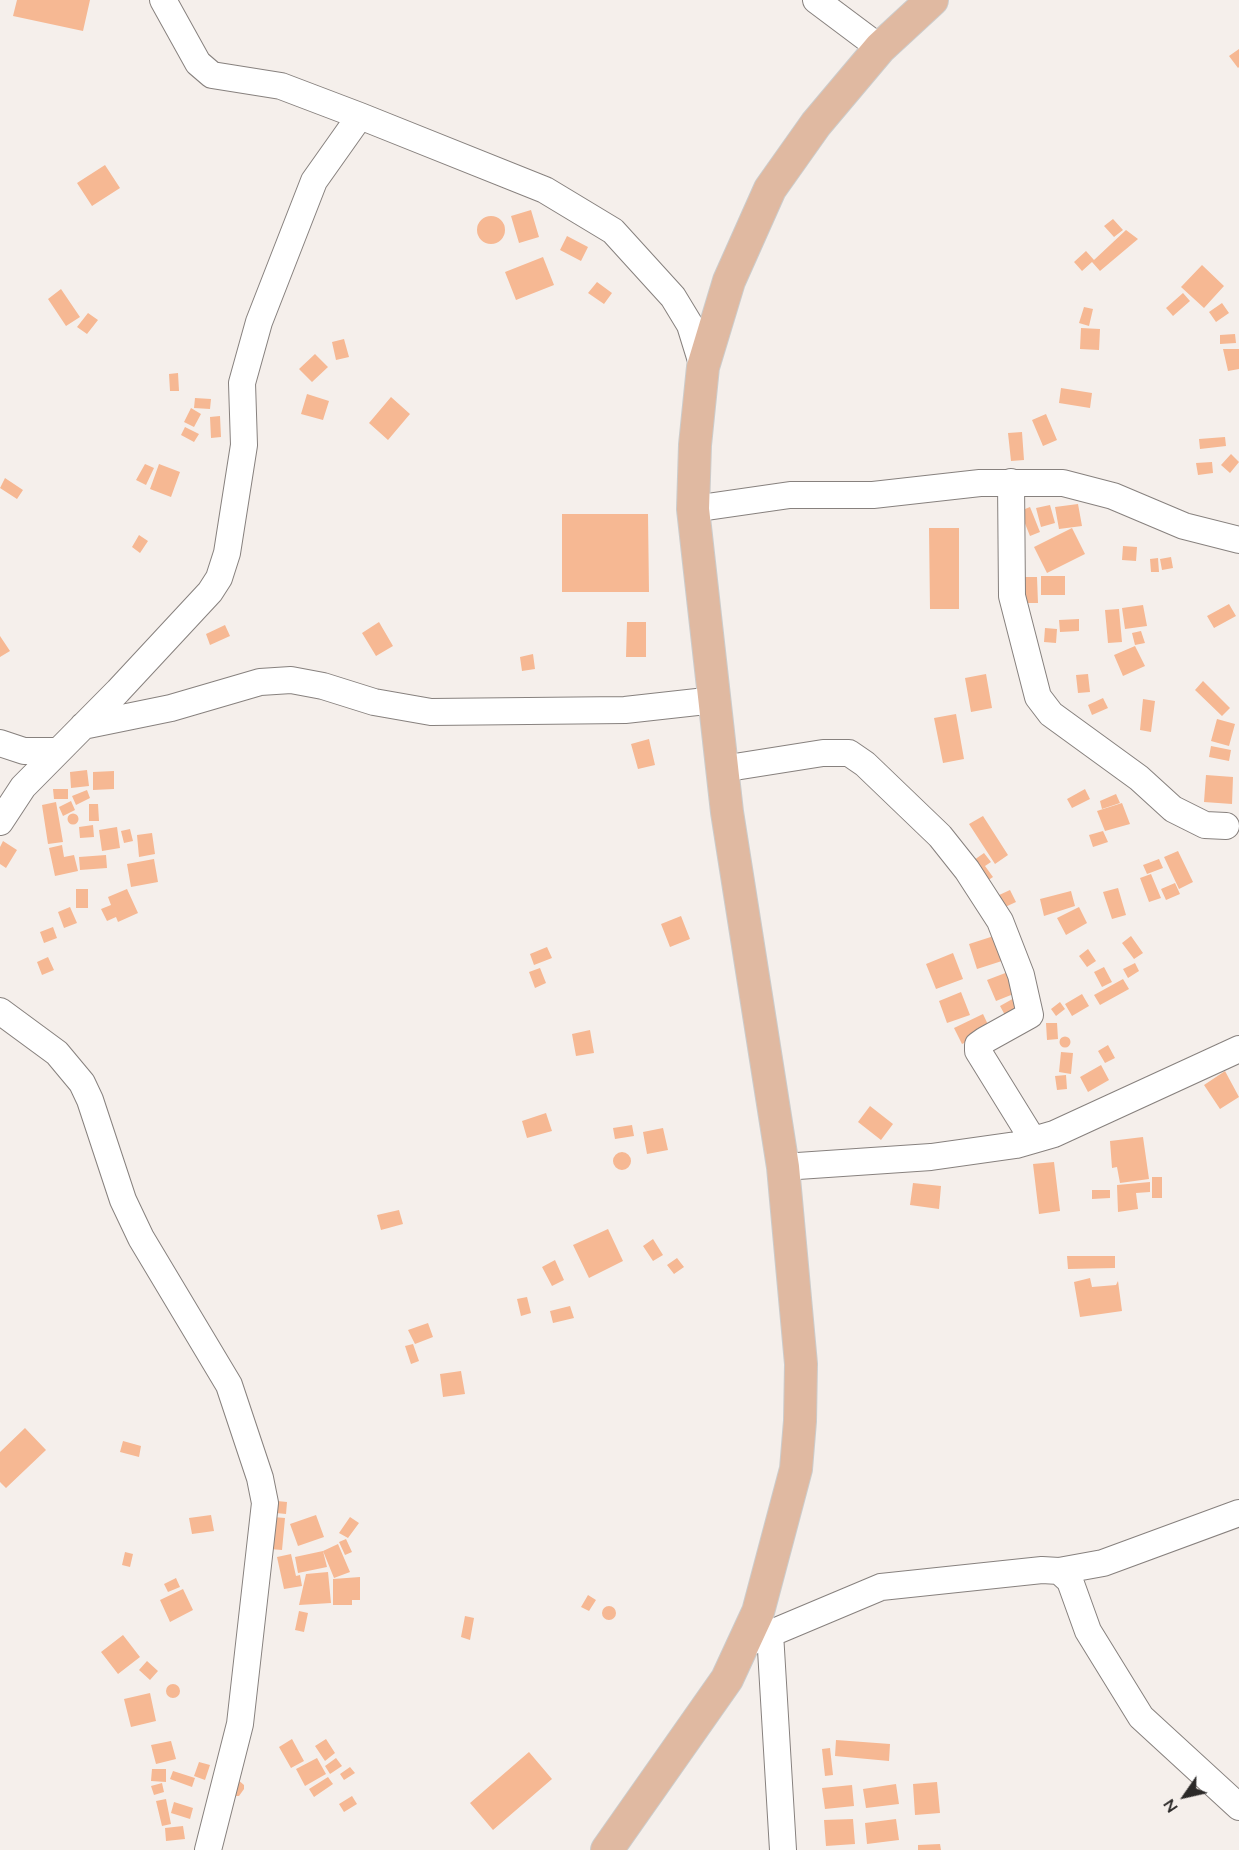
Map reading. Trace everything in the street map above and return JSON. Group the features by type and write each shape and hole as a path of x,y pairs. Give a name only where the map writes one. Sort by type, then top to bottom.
{"main road":[{"path":"607,1850 756,1639 758,1612 797,1459 801,1364 783,1167 722,769 693,508 695,445 703,367 729,281 770,189 816,124 880,48 932,0"}],"street":[{"path":"163,0 198,63 212,75 281,86 360,116 545,190 613,231 673,297 690,325 703,367"},
{"path":"816,0 880,48"},
{"path":"2,809 210,592 219,578 227,553 244,445 242,383 259,322 314,181 360,116"},
{"path":"1011,482 1012,596 1038,697 1051,714 1139,778 1173,809 1205,825 1226,826"},
{"path":"693,508 790,495 873,495 1011,482 1064,483 1113,496 1184,526 1239,540"},
{"path":"81,727 171,708 260,682 291,680 323,686 374,702 431,712 625,710 715,700"},
{"path":"0,743 24,751 56,751"},
{"path":"722,769 823,753 849,753 873,771 940,836 967,870 1000,921 1021,975 1030,1015 985,1040 978,1045 978,1051 1024,1143"},
{"path":"0,1011 57,1053 82,1083 90,1100 123,1200 141,1238 230,1385 260,1478 265,1503 240,1724 208,1850"},
{"path":"783,1167 965,1154 1024,1143 1074,1125 1239,1049"},
{"path":"783,1850 756,1639 881,1587 1042,1570 1059,1571 1103,1563 1239,1513"},
{"path":"1059,1571 1070,1581 1088,1631 1141,1717 1239,1807"}],"building":[{"path":"17,0 90,0 83,31 13,16"},
{"path":"1239,49 1239,67 1238,68 1229,56"},
{"path":"105,165 120,188 92,206 77,183"},
{"path":"531,210 539,237 519,243 511,216"},
{"path":"491,216 501,220 505,230 501,240 491,244 481,240 477,230 481,220"},
{"path":"1113,219 1123,230 1114,237 1104,226"},
{"path":"1126,230 1138,239 1100,271 1092,262 1082,271 1074,262 1086,251 1094,260"},
{"path":"567,236 588,247 581,261 560,250"},
{"path":"543,257 554,285 516,300 505,272"},
{"path":"1202,265 1224,286 1204,308 1181,287"},
{"path":"597,282 612,293 604,304 588,293"},
{"path":"61,289 80,317 66,326 48,299"},
{"path":"1183,293 1190,301 1173,316 1166,308"},
{"path":"1222,303 1229,313 1216,322 1209,312"},
{"path":"1084,307 1093,309 1089,326 1079,323"},
{"path":"88,313 98,320 87,334 77,327"},
{"path":"1081,328 1100,329 1099,350 1080,349"},
{"path":"1235,334 1236,343 1220,344 1220,335"},
{"path":"344,339 349,357 336,360 332,342"},
{"path":"1223,349 1239,349 1239,369 1228,371"},
{"path":"315,354 328,367 312,382 299,369"},
{"path":"178,373 179,391 170,391 169,374"},
{"path":"1061,388 1092,393 1090,408 1059,403"},
{"path":"307,394 329,401 323,420 301,414"},
{"path":"391,397 410,414 388,440 369,423"},
{"path":"195,398 211,399 210,409 194,408"},
{"path":"191,408 201,414 194,427 184,422"},
{"path":"1046,414 1057,440 1043,446 1032,420"},
{"path":"220,416 221,437 211,438 210,417"},
{"path":"185,427 199,434 194,442 181,435"},
{"path":"1022,432 1024,460 1011,461 1008,433"},
{"path":"1225,437 1226,446 1200,449 1199,439"},
{"path":"1231,454 1239,462 1230,473 1221,465"},
{"path":"1212,462 1213,473 1198,475 1196,463"},
{"path":"145,464 154,468 146,485 136,480"},
{"path":"159,464 180,472 171,497 150,489"},
{"path":"5,478 23,490 17,499 0,488"},
{"path":"1078,504 1082,526 1059,529 1055,507"},
{"path":"1050,505 1055,523 1041,527 1036,508"},
{"path":"1030,507 1040,532 1030,536 1020,511"},
{"path":"562,514 648,514 649,592 562,592"},
{"path":"929,528 959,528 959,609 930,609"},
{"path":"1072,528 1085,554 1047,573 1034,547"},
{"path":"139,535 148,541 140,553 132,547"},
{"path":"1123,546 1137,547 1136,561 1122,560"},
{"path":"1171,557 1173,568 1162,570 1160,559"},
{"path":"1158,558 1159,572 1151,572 1150,559"},
{"path":"1041,576 1065,576 1065,595 1041,595"},
{"path":"1016,577 1037,577 1038,603 1017,603"},
{"path":"1229,604 1236,616 1214,628 1207,616"},
{"path":"1143,605 1147,626 1125,629 1122,608"},
{"path":"1119,609 1122,642 1108,643 1105,610"},
{"path":"1079,619 1079,631 1060,632 1059,620"},
{"path":"379,622 393,646 376,656 362,633"},
{"path":"627,622 646,622 646,657 626,657"},
{"path":"225,625 230,636 210,645 206,634"},
{"path":"1045,628 1057,629 1056,643 1044,642"},
{"path":"1141,631 1145,643 1135,645 1132,633"},
{"path":"0,636 10,651 0,657"},
{"path":"1135,646 1145,666 1123,676 1114,655"},
{"path":"533,654 535,669 522,671 520,657"},
{"path":"986,674 992,708 971,712 965,678"},
{"path":"1088,674 1090,692 1078,693 1076,675"},
{"path":"1203,681 1230,708 1222,716 1195,690"},
{"path":"1103,698 1108,708 1092,715 1088,705"},
{"path":"1143,699 1155,701 1151,732 1140,730"},
{"path":"956,714 964,759 943,763 934,718"},
{"path":"1217,719 1235,724 1229,746 1211,741"},
{"path":"649,739 655,765 638,769 631,744"},
{"path":"1211,746 1231,750 1229,761 1209,757"},
{"path":"87,770 89,786 71,788 70,772"},
{"path":"114,771 114,789 93,790 93,772"},
{"path":"1206,775 1233,777 1232,804 1204,802"},
{"path":"53,789 68,789 68,799 54,799"},
{"path":"1085,789 1090,799 1072,808 1067,799"},
{"path":"87,790 90,798 76,805 72,796"},
{"path":"1116,794 1120,803 1102,809 1100,801"},
{"path":"71,801 75,810 63,816 59,807"},
{"path":"56,802 63,842 48,844 42,805"},
{"path":"1122,803 1130,824 1105,831 1097,811"},
{"path":"89,804 98,804 99,821 89,821"},
{"path":"73,814 77,815 77,823 73,824 69,823 68,819 69,815"},
{"path":"983,816 1008,855 995,864 969,824"},
{"path":"93,825 94,837 80,838 79,827"},
{"path":"117,827 120,848 102,851 99,830"},
{"path":"130,829 133,841 124,843 121,831"},
{"path":"1103,831 1108,842 1093,847 1089,835"},
{"path":"152,833 155,854 139,857 137,835"},
{"path":"3,841 17,850 6,868 0,864 0,847"},
{"path":"62,845 64,857 74,855 78,871 55,876 49,848"},
{"path":"1178,851 1193,882 1179,889 1164,857"},
{"path":"984,853 991,862 985,866 993,877 981,885 967,865"},
{"path":"106,855 107,868 80,870 79,857"},
{"path":"154,859 158,882 131,887 127,864"},
{"path":"1159,859 1163,868 1147,874 1143,865"},
{"path":"1151,874 1161,898 1149,902 1140,878"},
{"path":"1175,883 1180,894 1166,900 1161,889"},
{"path":"1118,888 1126,915 1112,919 1103,892"},
{"path":"76,889 88,889 88,908 76,908"},
{"path":"127,889 138,913 118,922 116,917 107,921 101,909 111,905 108,897"},
{"path":"1010,890 1016,902 1003,908 997,896"},
{"path":"1071,891 1075,906 1044,916 1040,899"},
{"path":"70,907 77,923 64,928 58,912"},
{"path":"1079,907 1087,923 1066,935 1057,918"},
{"path":"681,916 690,939 670,947 661,924"},
{"path":"53,927 57,938 44,943 40,932"},
{"path":"997,935 1005,960 977,969 969,944"},
{"path":"1131,936 1143,953 1134,959 1122,943"},
{"path":"547,947 552,958 534,965 530,954"},
{"path":"1088,949 1096,961 1087,967 1079,956"},
{"path":"953,953 963,979 936,989 926,964"},
{"path":"48,957 54,970 42,975 37,962"},
{"path":"1135,963 1139,971 1128,978 1123,969"},
{"path":"1104,967 1112,982 1102,987 1094,972"},
{"path":"540,968 546,983 535,988 529,972"},
{"path":"1008,972 1016,993 996,1001 987,980"},
{"path":"1123,979 1129,989 1100,1005 1094,995"},
{"path":"961,992 970,1015 947,1023 939,1001"},
{"path":"1082,994 1089,1006 1072,1016 1065,1004"},
{"path":"1016,997 1022,1009 1006,1017 1000,1006"},
{"path":"1060,1002 1065,1009 1056,1016 1051,1009"},
{"path":"983,1014 991,1031 962,1044 954,1028"},
{"path":"1046,1023 1057,1023 1058,1039 1047,1040"},
{"path":"590,1030 594,1053 576,1056 572,1034"},
{"path":"1065,1037 1069,1038 1069,1046 1065,1047 1061,1046 1060,1042 1061,1038"},
{"path":"1108,1045 1115,1058 1105,1063 1098,1051"},
{"path":"1061,1052 1073,1053 1071,1074 1059,1072"},
{"path":"1101,1065 1109,1080 1088,1092 1080,1077"},
{"path":"1225,1071 1239,1097 1220,1109 1204,1085"},
{"path":"1066,1075 1067,1089 1057,1090 1055,1076"},
{"path":"870,1106 893,1124 881,1140 858,1122"},
{"path":"546,1113 552,1131 527,1138 522,1121"},
{"path":"632,1125 634,1136 615,1139 613,1128"},
{"path":"663,1128 668,1150 647,1154 643,1132"},
{"path":"1143,1137 1149,1179 1120,1183 1117,1167 1112,1168 1110,1141"},
{"path":"618,1152 626,1152 631,1157 629,1168 618,1170 613,1165 613,1157"},
{"path":"1054,1162 1060,1211 1039,1214 1033,1164"},
{"path":"1152,1177 1162,1177 1162,1198 1152,1198"},
{"path":"1150,1182 1150,1192 1136,1193 1138,1209 1118,1212 1117,1185"},
{"path":"913,1183 941,1186 939,1209 910,1205"},
{"path":"1092,1190 1110,1190 1110,1198 1092,1199"},
{"path":"399,1210 403,1224 381,1230 377,1215"},
{"path":"608,1229 623,1261 589,1278 573,1245"},
{"path":"653,1239 663,1255 653,1261 643,1246"},
{"path":"1067,1256 1115,1256 1115,1268 1068,1269"},
{"path":"677,1258 684,1267 674,1274 667,1265"},
{"path":"555,1260 564,1280 552,1286 542,1267"},
{"path":"1090,1278 1092,1287 1116,1285 1118,1281 1122,1311 1080,1317 1074,1282"},
{"path":"527,1297 531,1313 521,1316 517,1299"},
{"path":"570,1306 574,1318 553,1323 550,1311"},
{"path":"428,1323 433,1337 415,1344 408,1330"},
{"path":"413,1344 419,1361 411,1364 405,1346"},
{"path":"461,1371 465,1394 443,1397 440,1374"},
{"path":"25,1428 46,1450 6,1488 0,1482 0,1452"},
{"path":"123,1441 141,1446 139,1457 120,1452"},
{"path":"277,1501 287,1502 286,1514 276,1513"},
{"path":"211,1515 214,1531 192,1534 189,1518"},
{"path":"316,1515 324,1537 298,1546 290,1524"},
{"path":"273,1517 285,1518 282,1550 270,1549"},
{"path":"350,1517 359,1523 348,1538 339,1533"},
{"path":"346,1539 352,1552 345,1555 339,1542"},
{"path":"338,1544 350,1572 334,1578 323,1551"},
{"path":"323,1551 327,1567 298,1573 295,1557"},
{"path":"125,1552 133,1554 130,1567 122,1565"},
{"path":"291,1554 296,1576 300,1575 302,1586 284,1589 277,1557"},
{"path":"328,1572 331,1603 299,1605 306,1574"},
{"path":"360,1577 360,1600 352,1600 352,1605 333,1605 333,1579"},
{"path":"176,1578 180,1587 168,1592 164,1584"},
{"path":"183,1589 193,1610 170,1622 160,1600"},
{"path":"588,1595 596,1600 589,1611 581,1607"},
{"path":"609,1606 614,1608 616,1613 614,1618 609,1620 604,1618 602,1613 604,1608"},
{"path":"299,1611 308,1613 304,1632 295,1630"},
{"path":"465,1616 474,1618 470,1640 461,1637"},
{"path":"123,1635 140,1657 118,1674 101,1652"},
{"path":"147,1661 158,1671 150,1680 139,1670"},
{"path":"173,1684 178,1686 180,1691 178,1696 173,1698 168,1696 166,1691 168,1686"},
{"path":"150,1693 156,1721 131,1727 124,1699"},
{"path":"292,1739 304,1761 291,1768 279,1747"},
{"path":"326,1739 335,1753 325,1761 315,1746"},
{"path":"836,1740 890,1744 889,1761 835,1756"},
{"path":"171,1741 176,1759 156,1764 151,1745"},
{"path":"830,1748 833,1775 825,1776 822,1749"},
{"path":"529,1752 552,1779 493,1830 470,1803"},
{"path":"317,1758 326,1774 305,1786 296,1769"},
{"path":"336,1758 342,1766 330,1774 325,1766"},
{"path":"199,1762 210,1765 205,1780 194,1776"},
{"path":"350,1767 355,1773 344,1780 340,1774"},
{"path":"152,1769 166,1769 166,1782 151,1781"},
{"path":"173,1771 195,1778 192,1787 170,1779"},
{"path":"328,1777 333,1784 314,1797 309,1789"},
{"path":"237,1779 244,1785 244,1789 239,1796 234,1796"},
{"path":"937,1782 940,1813 915,1815 913,1784"},
{"path":"162,1783 164,1792 154,1795 151,1786"},
{"path":"896,1784 899,1804 866,1808 863,1789"},
{"path":"852,1785 854,1806 825,1809 822,1788"},
{"path":"352,1796 357,1804 344,1812 339,1804"},
{"path":"166,1799 171,1824 162,1826 156,1801"},
{"path":"174,1802 193,1808 190,1819 171,1813"},
{"path":"853,1819 855,1844 826,1846 824,1820"},
{"path":"896,1819 899,1840 867,1844 865,1823"},
{"path":"183,1826 185,1839 166,1841 165,1828"},
{"path":"940,1844 941,1850 918,1850 918,1845"}]}
